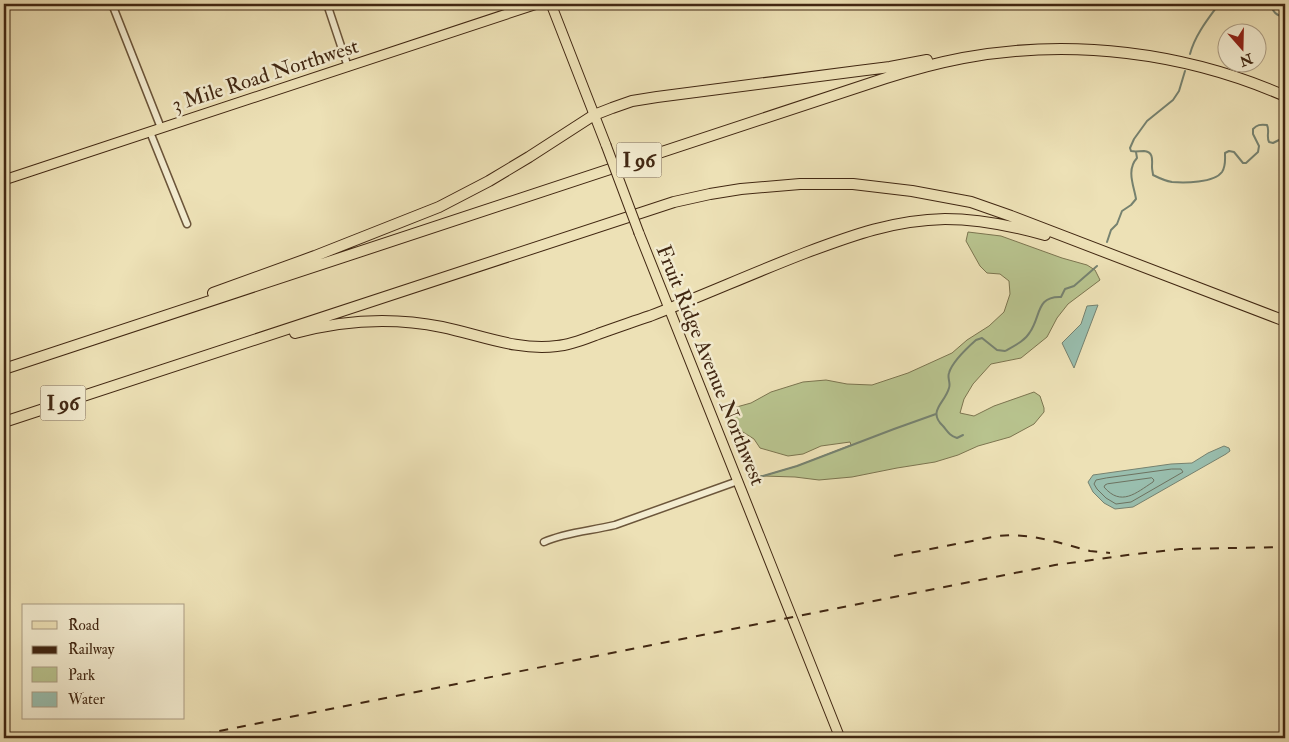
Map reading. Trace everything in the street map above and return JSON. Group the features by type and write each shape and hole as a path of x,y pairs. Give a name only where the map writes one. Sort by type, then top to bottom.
{"highway":[{"name":"I 96","path":"4,369 886,78 949,61 1030,50 1075,49 1137,54 1224,73 1285,96"},
{"path":"51,353 315,256 439,207 490,181 594,115 627,103 650,98 890,67 952,55 997,53"},
{"name":"I 96","path":"4,422 674,202 710,194 800,184 853,184 912,191 971,202 1092,246 1285,321"},
{"path":"194,360 312,329 370,321 420,323 524,347 558,346 581,340 669,308 846,237 882,226 908,222 946,219 985,222 1028,230 1092,246"}],"main road":[{"name":"3 Mile Road Northwest","path":"4,180 537,4"},
{"name":"Fruit Ridge Avenue Northwest","path":"551,4 639,233 840,738"}],"street":[{"path":"112,4 161,128"},
{"path":"327,4 348,66"},
{"path":"150,132 187,224"},
{"path":"544,542 559,536 615,524 738,481"}],"green space":[{"path":"968,232 1001,236 1087,265 1095,270 1100,280 1068,304 1057,318 1047,337 1021,358 991,364 973,384 964,399 960,413 974,416 994,406 1034,392 1040,396 1044,412 1034,424 1010,437 978,446 935,462 852,477 819,480 763,476 797,466 851,445 850,442 821,446 803,454 788,456 760,448 754,439 735,427 729,417 733,408 751,403 771,392 803,382 826,380 847,384 872,385 908,373 952,353 967,340 989,326 1004,312 1010,294 1009,281 1000,274 987,273 980,266 966,241"}],"water":[{"path":"1098,305 1074,368 1062,343 1081,324 1087,306"},
{"path":"1224,446 1229,448 1230,451 1133,507 1115,509 1104,503 1093,492 1088,482 1093,475 1171,464 1192,463"}],"waterway":[{"path":"1190,54 1198,34 1219,4"},
{"path":"1270,4 1277,14 1285,16"},
{"path":"1185,71 1179,91 1173,100 1147,121 1130,148 1131,151 1149,153 1152,157 1153,175 1172,182 1199,182 1206,180 1218,176 1222,172 1225,163 1225,153 1229,151 1234,152 1243,163 1246,163 1258,152 1259,146 1253,134 1253,129 1257,126 1267,125 1269,142 1273,143 1285,137"},
{"path":"1107,242 1111,230 1117,224 1122,211 1136,199 1131,173 1137,158 1136,152"},
{"path":"963,435 957,438 950,434 938,421 937,416 937,411 949,388 949,373 956,360 976,340 982,338 997,350 1005,351 1019,343 1030,332 1043,303 1047,300 1061,297 1065,289 1074,286 1097,266"},
{"path":"742,447 752,471 757,476 763,476 797,466 936,414"}],"railway":[{"path":"894,556 998,536 1014,535 1034,537 1090,551 1110,553"},
{"path":"184,738 1055,565 1180,549 1285,547"}]}
